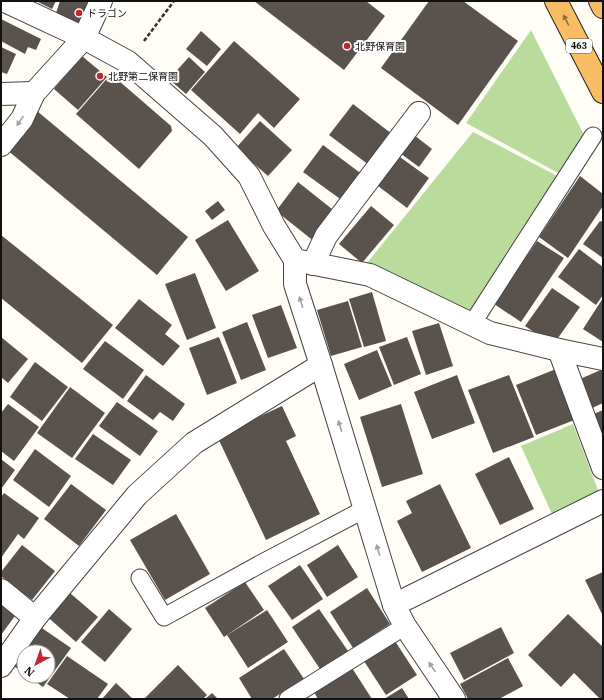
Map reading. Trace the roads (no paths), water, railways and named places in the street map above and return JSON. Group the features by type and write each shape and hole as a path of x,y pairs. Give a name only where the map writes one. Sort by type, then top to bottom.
{"highway":[{"name":"463","path":"556,1 603,92"},
{"path":"600,1 603,7"}],"street":[{"path":"5,1 84,38 128,62 213,136 249,176 274,226 304,262 370,276 490,333 603,359"},
{"path":"1,145 22,120 34,93 84,38 101,1"},
{"path":"1,94 34,93"},
{"path":"419,113 326,236 304,262 296,284 394,605 405,626 454,699"},
{"path":"559,350 603,468"},
{"path":"1,666 35,618 137,494 194,443 321,365"},
{"path":"394,605 603,501"},
{"path":"1,590 35,618"}],"lane":[{"path":"472,324 593,136"},
{"path":"140,578 164,617 365,509"},
{"path":"288,699 405,626"}],"place":[{"name":"ドラゴン","path":"79,13"},
{"name":"北野保育園","path":"347,46"},
{"name":"北野第二保育園","path":"100,76"}]}
